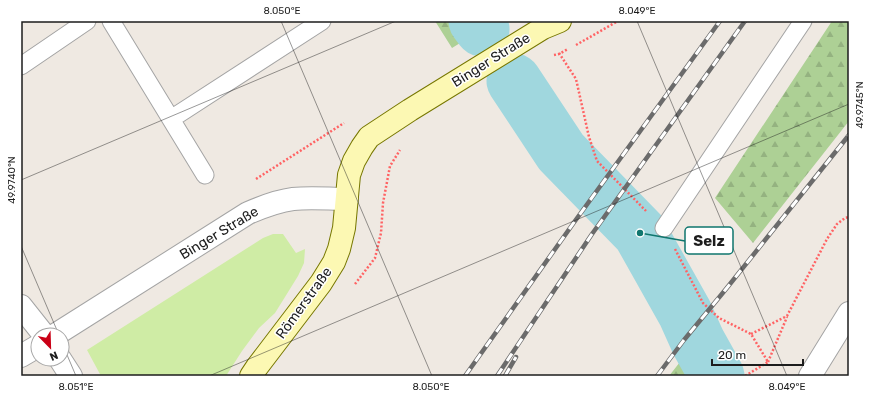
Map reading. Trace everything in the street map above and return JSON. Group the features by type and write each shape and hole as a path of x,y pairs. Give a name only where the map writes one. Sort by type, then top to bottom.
{"main road":[{"name":"Binger Straße","path":"347,199 349,175 354,161 369,137 551,23"},
{"name":"Römerstraße","path":"251,376 256,367 321,282 334,262 344,228 347,199"}],"street":[{"name":"Binger Straße","path":"68,327 248,213 267,205 292,199 347,199"},
{"path":"21,306 38,327"},
{"path":"810,376 849,313"},
{"path":"21,356 30,351"},
{"path":"65,367 71,376"}],"lane":[{"path":"21,66 87,21"},
{"path":"171,119 322,21"},
{"path":"664,228 803,21"},
{"path":"116,23 205,175"}],"path":[{"path":"618,21 560,54 576,79 589,136 597,161 664,228 703,302 719,318 751,334 768,362"},
{"path":"254,181 347,121"},
{"path":"383,203 390,166 401,148"},
{"path":"745,376 768,362 787,316 827,239 837,224 844,218 849,217"},
{"path":"751,334 787,316"}],"green space":[{"path":"435,21 496,21 452,48"},
{"path":"832,21 849,21 849,121 753,243 715,198"},
{"path":"273,234 283,234 296,253 305,249 304,263 298,276 275,313 259,328 226,376 101,376 87,350 263,238"},
{"path":"687,353 689,376 669,376"}],"waterway":[{"path":"476,21 482,29"},
{"path":"514,81 561,152 640,233 685,313 698,342 717,376"}],"railway":[{"path":"465,376 720,21"},
{"path":"497,376 592,234 745,21"},
{"path":"657,376 684,340 849,135"},
{"path":"505,376 516,357"}],"place":[{"name":"Selz","path":"640,233"}]}
